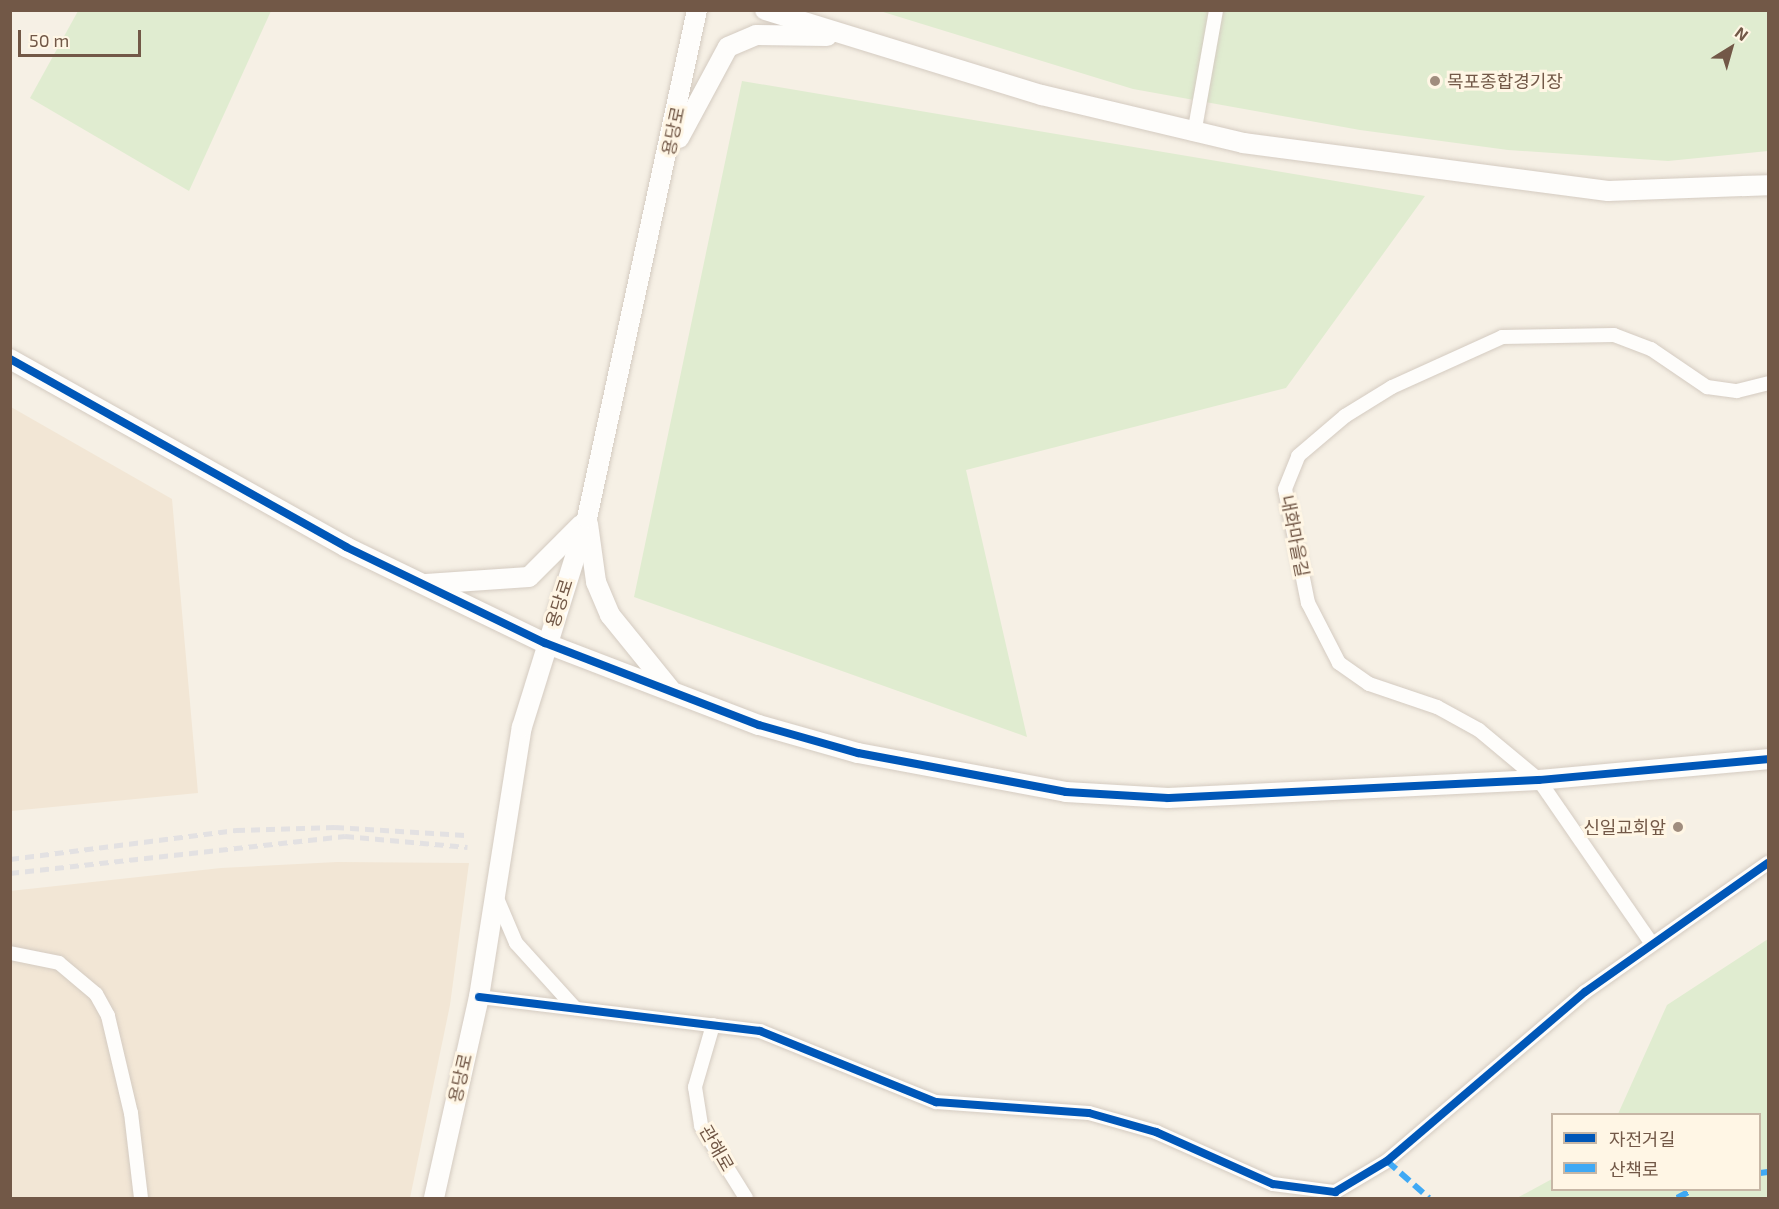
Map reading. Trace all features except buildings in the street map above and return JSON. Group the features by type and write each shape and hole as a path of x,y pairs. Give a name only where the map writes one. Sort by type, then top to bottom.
{"street":[{"name":"용당로","path":"434,1198 479,997 522,727 545,643 587,518 666,164 697,10"},
{"path":"765,10 1031,93 1194,134 1398,167 1608,191 1768,185"},
{"path":"807,10 851,37"},
{"path":"1194,134 1216,10"},
{"path":"666,164 728,47 756,35 851,37"},
{"name":"내화마을길","path":"1652,944 1539,780 1479,730 1437,707 1369,684 1328,649 1308,603 1285,503 1298,456 1345,416 1392,387 1502,337 1614,335 1651,349 1707,387 1737,391 1768,383"},
{"path":"10,358 423,584 545,643 674,693 858,753 1066,792 1168,798 1539,780 1768,759"},
{"path":"423,584 529,577 587,518"},
{"path":"587,518 596,582 610,615 674,693"},
{"path":"479,997 760,1031 936,1102 1089,1113 1156,1132 1273,1184 1335,1192 1387,1161 1585,992 1768,863"},
{"path":"494,892 516,943 575,1008"},
{"path":"10,953 58,963 96,994 108,1016 131,1113 141,1198"},
{"name":"관해로","path":"713,1025 695,1087 701,1126 746,1198"}],"shaded area":[{"path":"11,407 172,499 198,793 11,811"},
{"path":"337,862 469,863 450,1005 410,1198 11,1198 10,891 221,868"}],"green space":[{"path":"78,11 271,11 189,191 30,98"},
{"name":"목포종합경기장","path":"880,11 1768,11 1768,151 1668,161 1508,150 1360,130 1133,89"},
{"path":"742,81 1425,196 1286,388 966,470 1027,737 634,597"},
{"path":"1768,939 1768,1198 1517,1198 1551,1180 1551,1191 1761,1191 1761,1113 1618,1113 1667,1005"}],"railway":[{"path":"10,859 236,830 335,827 465,835"},
{"path":"10,873 345,836 468,847"}],"marked path":[{"path":"1387,1161 1429,1198"},
{"path":"1761,1173 1768,1172"},
{"path":"1677,1198 1690,1191"}],"cycle path":[{"path":"10,359 346,547 545,643 759,725 858,753 1066,792 1168,798 1539,780 1768,759"},
{"path":"479,997 760,1031 936,1102 1089,1113 1156,1132 1273,1184 1335,1192 1387,1161 1585,992 1768,863"}],"place":[{"name":"목포종합경기장","path":"1435,81"},
{"name":"신일교회앞","path":"1678,827"}]}
